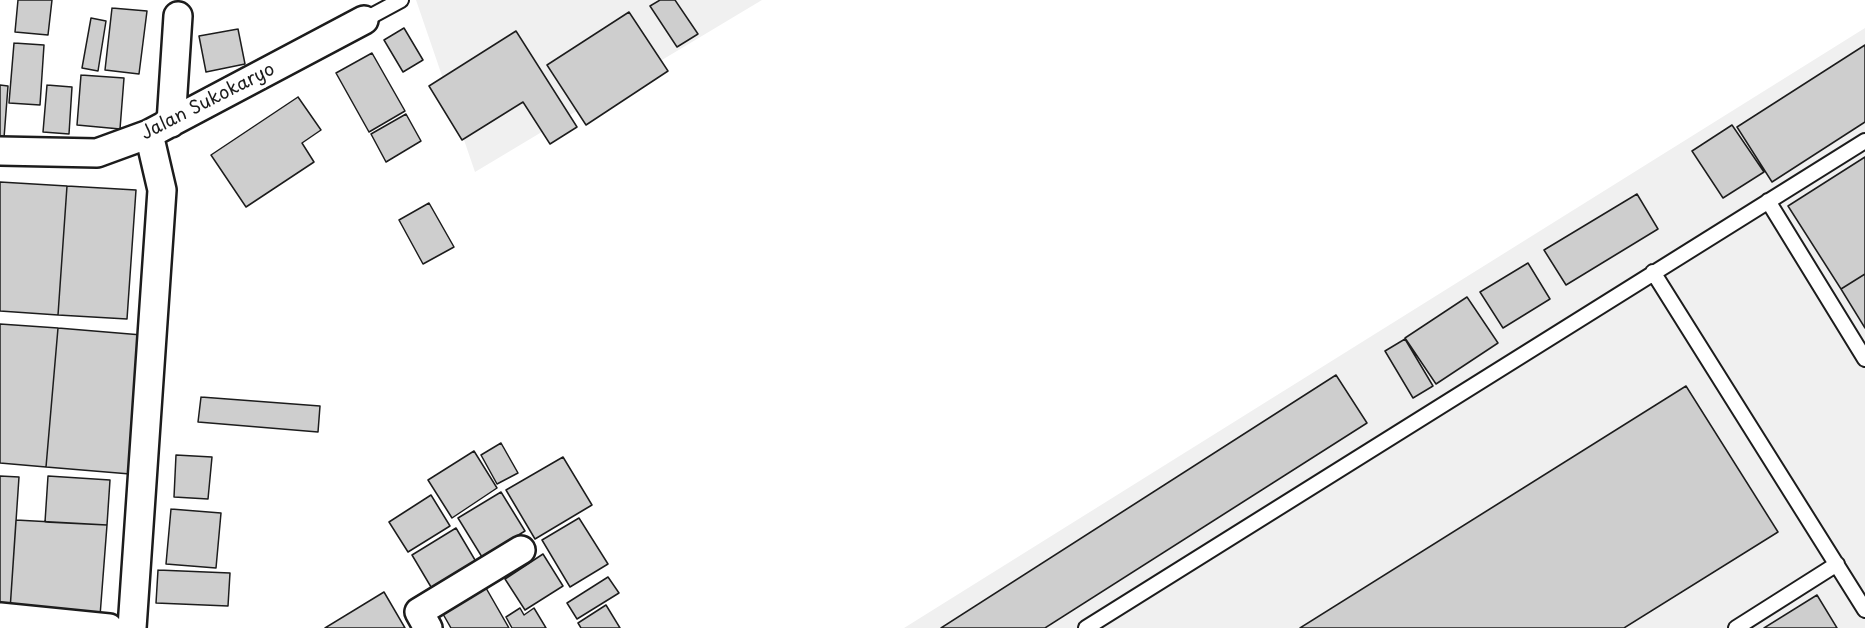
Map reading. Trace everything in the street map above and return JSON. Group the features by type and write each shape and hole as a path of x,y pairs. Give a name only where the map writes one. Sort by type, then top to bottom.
{"street":[{"path":"132,628 162,190 160,129 178,16"},
{"name":"Jalan Sukokaryo","path":"0,151 97,153 160,129 364,20"},
{"path":"428,628 419,612 521,550"},
{"path":"0,617 109,628"}],"lane":[{"name":"Jalan Sukokaryo","path":"364,20 401,0"},
{"path":"1086,628 1865,141"},
{"path":"1768,201 1865,359"},
{"path":"1653,272 1865,610"},
{"path":"1736,628 1837,564"}],"shaded area":[{"path":"416,0 762,0 475,172"},
{"path":"1865,28 1865,628 904,628"}],"building":[{"path":"18,0 52,0 48,35 15,32"},
{"path":"660,0 675,0 698,34 677,47 650,6"},
{"path":"112,8 147,11 139,74 105,70"},
{"path":"629,12 668,71 586,125 547,65"},
{"path":"91,18 106,21 98,71 82,68"},
{"path":"404,28 423,60 403,72 384,40"},
{"path":"238,29 245,64 206,72 199,36"},
{"path":"516,31 577,127 550,144 523,102 462,140 429,86"},
{"path":"14,43 44,45 40,105 9,103"},
{"path":"1865,45 1865,122 1772,182 1737,127"},
{"path":"372,53 405,111 369,132 336,73"},
{"path":"81,75 124,78 120,129 77,125"},
{"path":"0,85 8,86 4,138 0,137"},
{"path":"47,85 72,87 69,134 43,132"},
{"path":"298,97 321,130 302,143 314,162 246,207 211,155"},
{"path":"406,114 421,141 386,162 371,134"},
{"path":"1732,125 1764,172 1723,198 1692,151"},
{"path":"1865,157 1865,274 1841,289 1788,206"},
{"path":"0,182 67,186 58,315 0,311"},
{"path":"67,186 136,190 127,319 58,315"},
{"path":"1637,194 1658,229 1566,285 1544,250"},
{"path":"429,203 454,247 423,264 399,220"},
{"path":"1528,263 1550,299 1503,328 1480,292"},
{"path":"1865,274 1865,328 1841,289"},
{"path":"1467,297 1498,343 1436,384 1405,338"},
{"path":"0,324 58,328 46,467 0,463"},
{"path":"58,328 142,335 130,474 46,467"},
{"path":"1405,339 1433,386 1413,398 1385,351"},
{"path":"1336,375 1367,423 1045,628 941,628"},
{"path":"1686,386 1778,532 1624,628 1300,628"},
{"path":"201,397 320,406 318,432 198,422"},
{"path":"501,443 518,473 497,484 481,455"},
{"path":"474,451 497,488 452,518 428,480"},
{"path":"176,455 212,457 208,499 174,497"},
{"path":"563,457 592,505 535,539 506,490"},
{"path":"0,476 19,477 10,610 0,609"},
{"path":"48,476 110,480 107,525 45,522"},
{"path":"501,492 525,531 482,557 458,518"},
{"path":"431,495 450,526 408,552 389,522"},
{"path":"171,509 221,513 216,568 166,564"},
{"path":"579,518 608,564 570,587 542,540"},
{"path":"16,520 107,525 100,616 10,610"},
{"path":"456,528 478,565 434,592 412,555"},
{"path":"543,554 563,586 525,610 505,579"},
{"path":"158,570 230,573 228,606 156,603"},
{"path":"608,577 619,593 577,619 567,603"},
{"path":"482,581 509,628 451,628 439,607"},
{"path":"384,592 405,628 325,628"},
{"path":"1817,595 1837,628 1764,628"},
{"path":"606,605 620,628 581,628 578,623"},
{"path":"520,608 524,615 534,608 546,628 512,628 506,617"}]}
